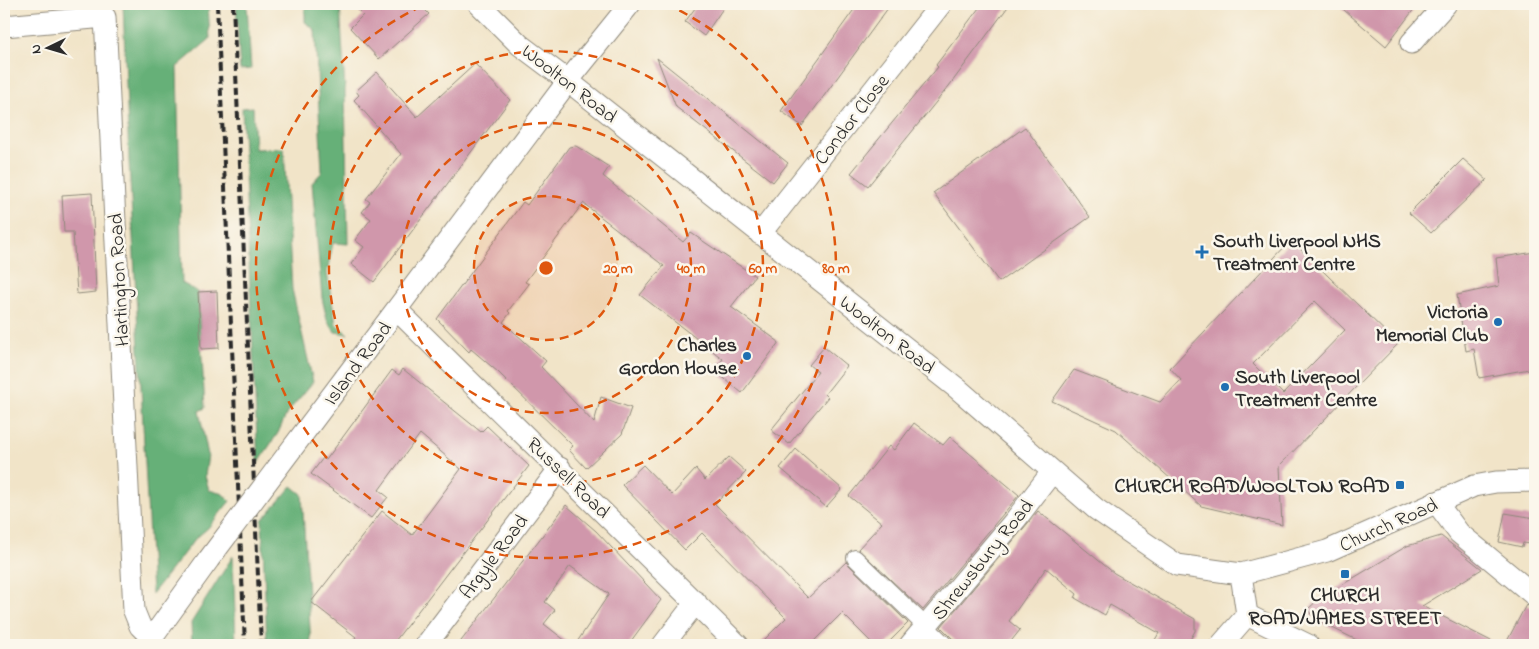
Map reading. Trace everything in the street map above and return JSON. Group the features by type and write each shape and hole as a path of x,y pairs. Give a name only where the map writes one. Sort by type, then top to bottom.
{"street":[{"name":"Woolton Road","path":"479,4 520,45 958,389 1096,509 1177,565 1241,574"},
{"name":"Island Road","path":"149,642 209,559 398,310 568,81 630,4"},
{"name":"Condor Close","path":"760,234 941,4"},
{"path":"1411,43 1446,4"},
{"name":"Hartington Road","path":"4,26 105,16 134,611 149,642"},
{"name":"Russell Road","path":"398,310 738,645"},
{"name":"Argyle Road","path":"426,645 560,468"},
{"name":"Shrewsbury Road","path":"910,645 1016,519 1052,472"},
{"name":"Church Road","path":"1241,574 1327,551 1474,486 1496,482 1535,481"},
{"path":"1436,502 1459,533 1535,596"},
{"path":"855,558 945,645"},
{"path":"1221,645 1246,615 1241,574"},
{"path":"663,645 696,602"},
{"path":"1246,615 1308,645"}],"green space":[{"path":"123,4 208,4 210,39 177,67 182,283 198,292 205,408 199,411 208,455 205,476 209,490 223,494 230,501 208,528 195,539 152,594 129,162"},
{"path":"236,4 247,4 251,69 240,70"},
{"path":"305,4 340,4 345,90 348,244 333,243 327,273 336,324 348,334 335,332 327,320 322,298 312,183 322,172 315,30 305,22"},
{"path":"253,107 255,149 284,148 292,289 313,382 287,413 278,433 258,463 242,108"},
{"path":"292,486 302,494 311,645 267,645 262,520"},
{"path":"233,556 236,645 192,645 191,623"}],"building":[{"path":"352,4 419,4 429,14 379,59 350,28 363,15"},
{"path":"698,4 726,4 704,36 685,22"},
{"path":"858,4 891,4 802,126 781,111"},
{"path":"982,4 1010,4 949,86 868,186 851,173 938,67 936,65"},
{"path":"1337,4 1418,4 1386,46"},
{"path":"657,58 788,163 773,182 676,107"},
{"path":"475,64 510,100 374,282 351,264 364,247 355,240 371,219 362,212 370,202 366,199 401,154 354,100 359,95 356,91 377,72 417,117"},
{"path":"1025,127 1090,217 999,282 933,193"},
{"path":"576,146 609,167 603,176 683,242 691,233 755,276 731,307 779,342 742,393 714,370 723,359 640,295 664,266 583,203 525,282 529,284 508,311 510,313 503,322 546,361 541,367 594,423 601,397 631,408 622,434 586,468 569,450 573,446 498,372 471,349 469,352 437,319 523,202 527,205 569,147"},
{"path":"1463,159 1487,180 1431,233 1409,213"},
{"path":"92,193 96,292 77,294 73,232 64,232 62,195"},
{"name":"South Liverpool Treatment Centre","path":"1291,240 1398,344 1279,466 1282,525 1201,506 1116,430 1052,401 1074,370 1160,402 1181,380 1170,368","holes":["1315,301 1345,330 1283,394 1253,364"]},
{"name":"Victoria Memorial Club","path":"1535,252 1535,368 1479,378 1474,349 1466,351 1457,295 1499,286 1496,258"},
{"path":"217,291 219,348 201,349 198,292"},
{"path":"824,347 847,366 825,394 828,397 789,444 771,430 818,372 809,365"},
{"path":"403,369 481,432 487,426 529,466 392,645 350,645 356,637 311,602 382,511 412,535 461,469 420,434 379,490 388,497 371,518 311,474 323,458 326,460 392,370 399,375"},
{"path":"914,423 943,445 950,437 1019,495 923,610 858,549 882,523 849,496 889,446 894,450"},
{"path":"796,449 842,489 826,507 780,468"},
{"path":"729,457 746,472 715,504 808,598 846,562 908,623 886,645 874,645 842,613 810,645 759,645 786,618 702,533 685,550 622,485 643,465 672,495 696,469 705,480"},
{"path":"566,505 596,531 661,600 628,645 575,645 609,594 570,566 545,602 555,610 544,624 571,645 458,645"},
{"path":"1038,511 1114,573 1195,619 1195,631 1187,645 1152,645 1159,633 1110,605 1105,615 1075,598 1077,594 1046,568 1009,621 1020,630 1008,645 960,645 952,638 941,627"},
{"path":"1505,513 1535,518 1535,545 1523,543 1522,547 1499,542"},
{"path":"1441,536 1482,569 1422,606 1499,645 1367,645 1314,619 1308,609 1320,598 1407,546"},
{"path":"1526,605 1535,608 1535,645 1505,645"}],"railway":[{"path":"217,4 245,645"},
{"path":"233,4 261,645"}],"place":[{"name":"South Liverpool NHS Treatment Centre","path":"1202,252"},
{"name":"Victoria Memorial Club","path":"1498,322"},
{"name":"Charles Gordon House","path":"747,356"},
{"name":"South Liverpool Treatment Centre","path":"1225,387"},
{"name":"CHURCH ROAD/WOOLTON ROAD","path":"1400,485"},
{"name":"CHURCH ROAD/JAMES STREET","path":"1345,574"}]}
